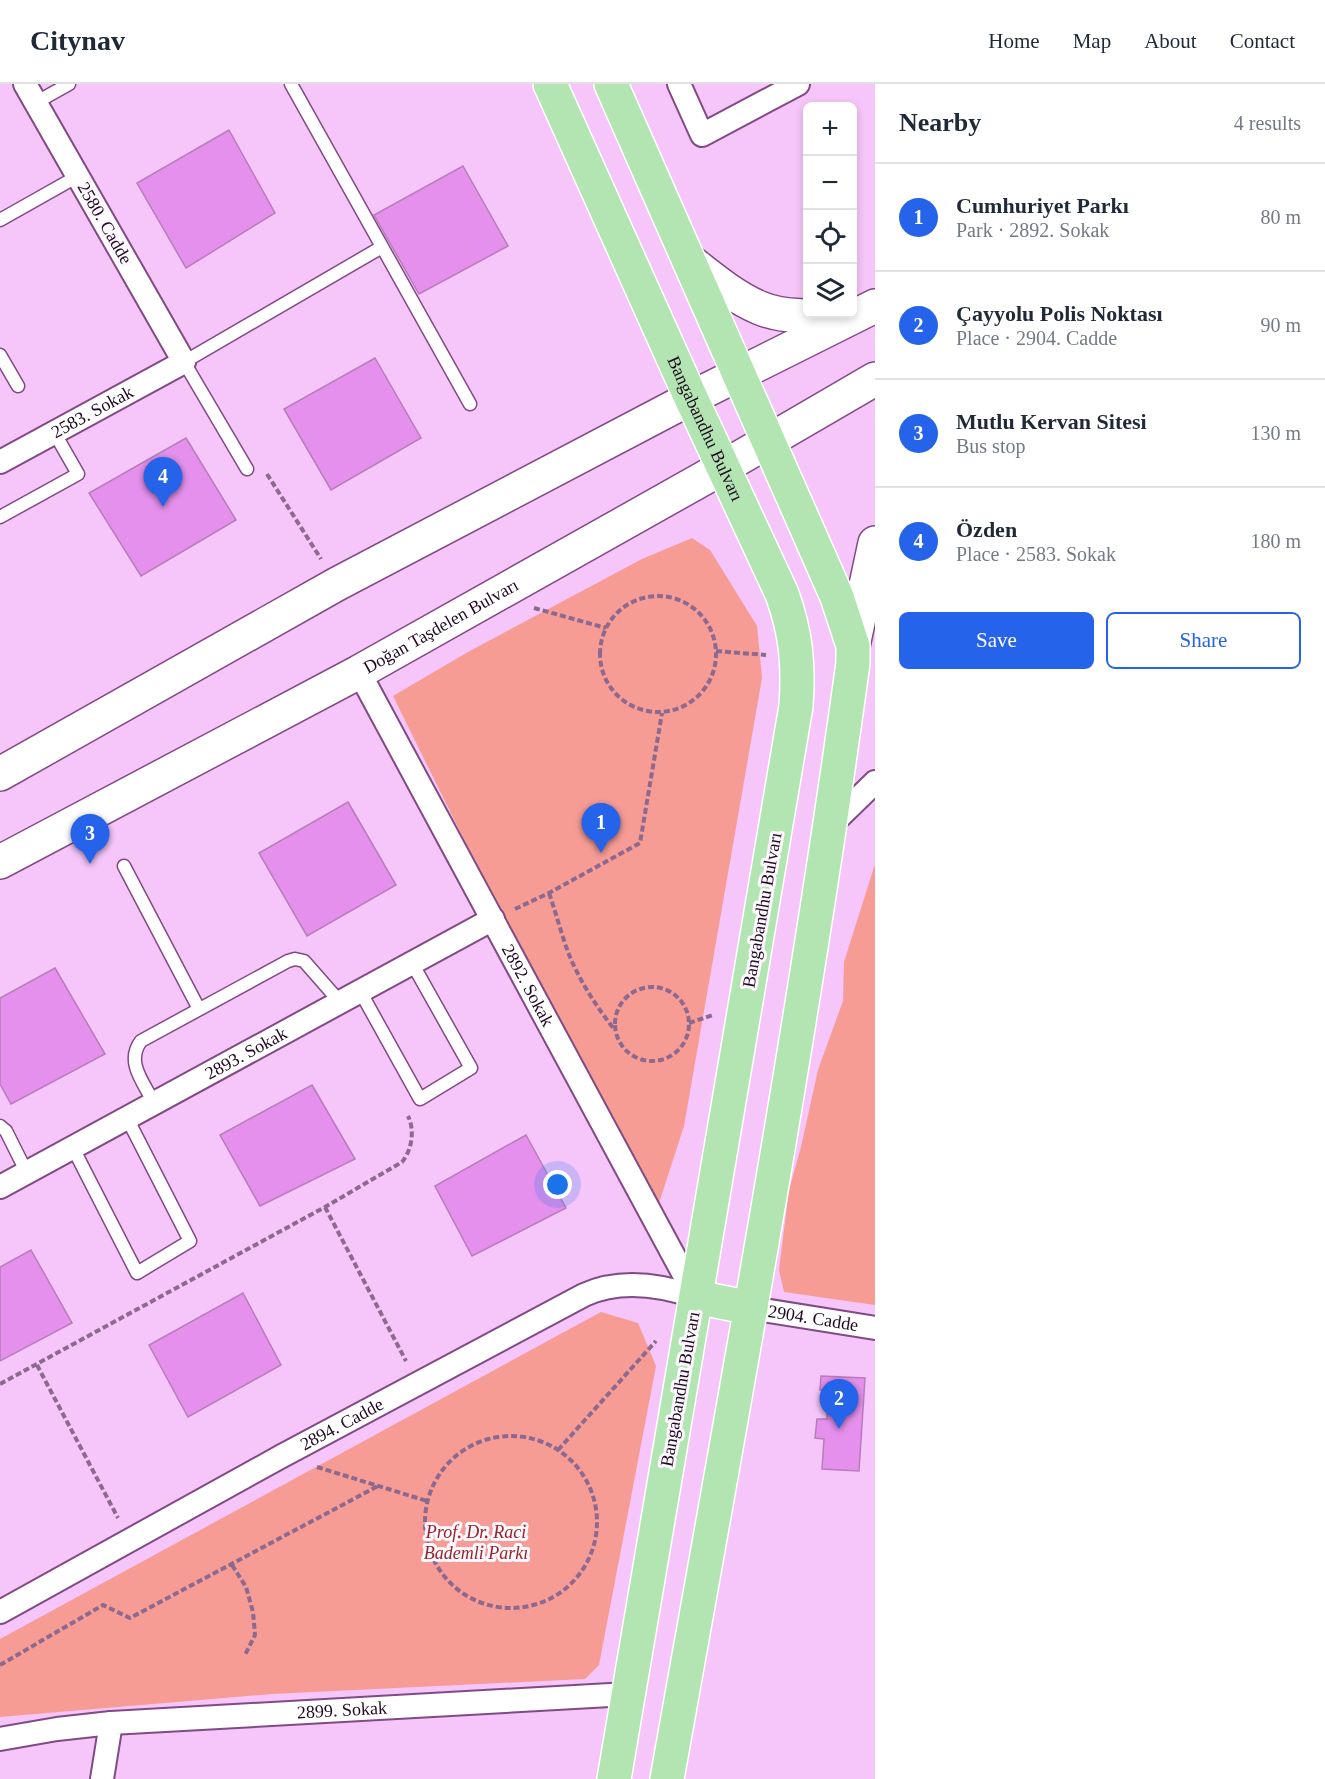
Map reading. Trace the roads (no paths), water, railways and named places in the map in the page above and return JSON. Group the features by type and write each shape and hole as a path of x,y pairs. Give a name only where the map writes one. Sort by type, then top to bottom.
{"main road":[{"name":"Bangabandhu Bulvarı","path":"550,84 722,468 782,594 789,614 798,658 796,706 614,1779"},
{"path":"611,84 837,597 853,646"},
{"path":"691,262 738,297 762,309 789,315 824,316 860,311"},
{"path":"0,774 337,584 860,311"},
{"name":"Doğan Taşdelen Bulvarı","path":"0,862 359,672 722,468 875,379"},
{"path":"668,1779 751,1308 831,825 853,663 853,646 875,543"},
{"path":"696,1297 751,1308"}],"street":[{"path":"679,84 702,135 798,84"},
{"name":"2580. Cadde","path":"30,93 184,362"},
{"name":"2583. Sokak","path":"0,462 184,362"},
{"name":"2892. Sokak","path":"359,672 696,1297"},
{"path":"831,825 875,782"},
{"name":"2893. Sokak","path":"0,1187 493,919"},
{"name":"2894. Cadde","path":"0,1612 282,1456 596,1289 617,1285 643,1286 696,1297"},
{"name":"2904. Cadde","path":"751,1308 875,1328"},
{"name":"2899. Sokak","path":"0,1739 111,1723 628,1694"},
{"path":"102,1779 111,1723"}],"lane":[{"path":"30,93 69,84"},
{"path":"291,84 470,404"},
{"path":"0,220 78,176"},
{"path":"247,469 184,362 382,247"},
{"path":"0,355 18,386"},
{"path":"0,517 78,474 54,432"},
{"path":"123,866 199,1009"},
{"path":"154,1103 134,1061 136,1047 141,1041 199,1009 288,961 296,959 304,962 340,1002"},
{"path":"360,991 420,1099 471,1068 412,963"},
{"path":"73,1148 136,1273 190,1240 127,1118"},
{"path":"0,1126 6,1131 27,1173"}],"place":[{"name":"Özden","path":"163,507"},
{"name":"Cumhuriyet Parkı","path":"601,853"},
{"name":"Mutlu Kervan Sitesi","path":"90,864"},
{"name":"Çayyolu Polis Noktası","path":"839,1429"}],"park label":[{"name":"Prof. Dr. Raci Bademli Parkı","path":"476,1542"}]}
